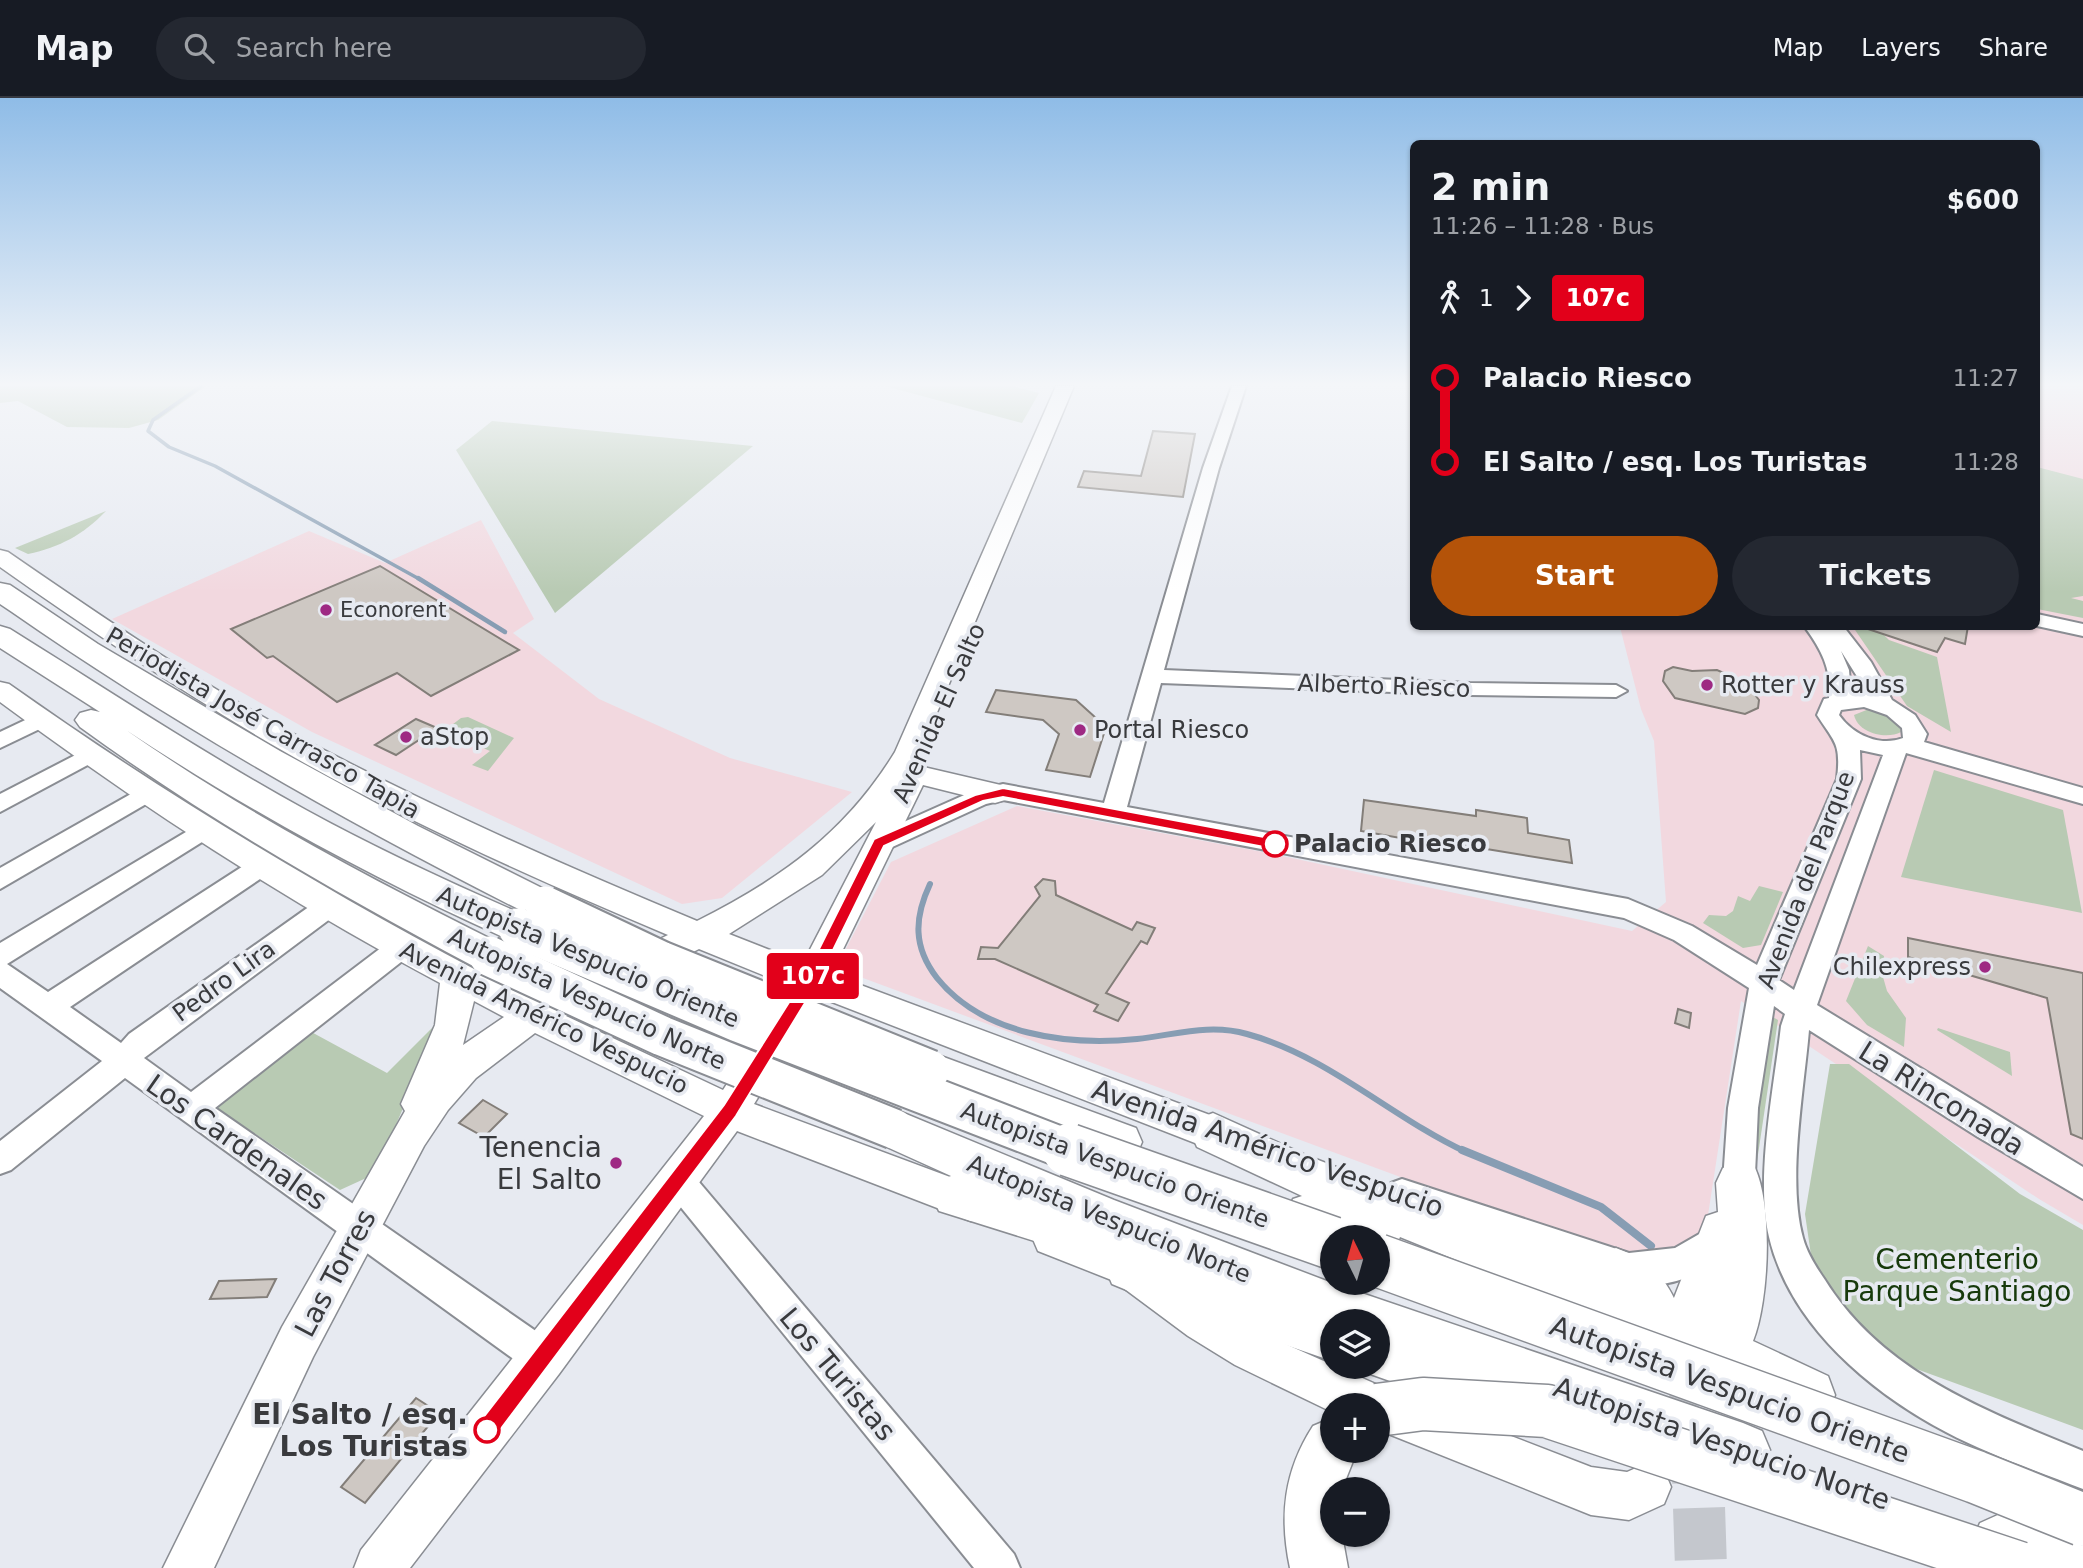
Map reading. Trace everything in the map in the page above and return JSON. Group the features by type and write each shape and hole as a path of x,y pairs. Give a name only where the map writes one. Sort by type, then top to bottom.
{"highway":[{"name":"Autopista Vespucio Norte","path":"0,591 49,626 306,782 423,846 514,929 662,1036 894,1129 1009,1182 1327,1309"},
{"name":"Autopista Vespucio Oriente","path":"0,635 176,748 293,818 423,886 514,929 643,984 882,1079 1115,1167 1320,1239"},
{"name":"Autopista Vespucio Norte","path":"0,649 99,726 208,799 333,874 514,929 661,961 930,1070 1339,1225"},
{"path":"1213,1133 1292,1171 1589,1290 1809,1395"},
{"path":"1693,1321 1744,1247 1761,1191"},
{"path":"955,1196 1320,1311"},
{"path":"1693,1321 1698,1293 1723,1232"},
{"name":"Autopista Vespucio Norte","path":"1390,1243 2083,1496"},
{"name":"Autopista Vespucio Oriente","path":"1390,1265 1976,1477 2083,1520"},
{"path":"1129,1267 1320,1332"},
{"name":"Autopista Vespucio Norte","path":"1390,1333 1891,1502 2065,1568"},
{"path":"1390,1335 1547,1410 2019,1568"},
{"path":"1390,1408 1423,1404 1547,1410"},
{"path":"1317,1558 1313,1493 1322,1463"}],"main road":[{"name":"Avenida El Salto","path":"533,1016 784,888 854,830 896,778 1035,455"},
{"name":"Avenida El Salto","path":"379,1568 543,1358 730,1111 811,981 916,774 1048,455"},
{"name":"Periodista José Carrasco Tapia","path":"0,557 110,638 279,738 414,811 514,929 698,934 811,981"},
{"name":"Avenida Américo Vespucio","path":"0,691 201,831 400,948 514,929 533,1016 730,1111 955,1196 1129,1267 1203,1321 1250,1350 1341,1393"},
{"path":"916,774 995,793"},
{"path":"784,888 879,843"},
{"path":"415,1128 425,1089 455,1018 460,995 514,929"},
{"name":"Avenida Américo Vespucio","path":"811,981 1213,1133"},
{"path":"575,1035 570,1025 570,1013 577,1001 601,982"},
{"name":"Las Torres","path":"188,1568 293,1352 358,1228 415,1128 437,1095 465,1065 533,1016"},
{"path":"838,1154 832,1133 832,1111 837,1090 848,1070 882,1040 927,1024"},
{"path":"1616,1268 1693,1321"},
{"path":"1390,1414 1591,1491 1629,1496 1647,1487"}],"street":[{"path":"1113,814 1216,455"},
{"path":"2040,616 2083,621"},
{"path":"2040,616 2083,629"},
{"path":"2083,621 2079,624 2083,629"},
{"path":"1817,630 1836,658 1842,685 1839,701 1864,700 1892,709"},
{"path":"1835,630 1861,662 1884,704 1892,709 1906,741 2083,796"},
{"name":"Alberto Riesco","path":"1153,676 1470,690 1616,691"},
{"name":"Avenida del Parque","path":"1761,1191 1743,1108 1765,982 1849,779 1851,758 1845,734 1828,715 1832,704 1839,701"},
{"path":"0,741 40,720"},
{"path":"1845,734 1872,746 1906,741 1950,744 2083,782"},
{"name":"Avenida del Parque","path":"1723,1232 1733,1212 1761,1191 1801,1010 1906,741"},
{"path":"0,804 89,755"},
{"path":"879,843 995,793"},
{"name":"La Rinconada","path":"995,793 1628,909 1664,921 1765,982 1801,1010 2083,1184"},
{"path":"0,880 145,794"},
{"path":"0,956 201,831"},
{"path":"48,1007 260,867"},
{"name":"Pedro Lira","path":"0,1160 124,1062 139,1043 329,906"},
{"path":"192,1109 400,948"},
{"name":"Los Cardenales","path":"0,973 543,1358"},
{"name":"Avenida Américo Vespucio","path":"1213,1133 1274,1150 1616,1268 1645,1271 1682,1264 1699,1255 1723,1232"},
{"name":"Los Turistas","path":"677,1180 1000,1568"},
{"path":"1761,1191 1805,1282 1833,1322 1868,1358 1912,1391 1959,1419 2083,1470"}],"shaded area":[{"path":"2040,455 2083,455 2083,1225 2039,1199 1741,1001 1706,1228 1684,1253 1658,1257 1587,1246 836,968 891,862 1017,806 1273,854 1632,931 1666,902 1654,741 1641,709 1621,630 2040,630"},
{"path":"481,520 534,619 513,633 599,699 730,758 852,792 722,898 682,904 312,732 112,619 309,531 385,563"}],"green space":[{"path":"459,455 743,455 555,613"},
{"path":"2040,468 2083,479 2083,596 2071,598 2083,601 2083,618 2040,610"},
{"path":"106,511 89,527 61,544 28,554 15,548"},
{"path":"1855,630 1879,630 1889,640 1937,657 1951,732 1907,706"},
{"path":"1869,709 1885,713 1898,721 1901,732 1881,735 1861,726 1854,715"},
{"path":"468,717 514,738 488,771 472,765 490,751 444,731 461,718"},
{"path":"1934,770 2063,810 2082,913 1901,877"},
{"path":"1759,886 1783,892 1761,945 1743,948 1703,923 1709,915 1726,916 1733,911 1738,896 1750,901"},
{"path":"1868,946 1884,956 1883,977 1887,991 1906,1018 1904,1047 1867,1025 1846,1001"},
{"path":"1771,1016 1778,1020 1752,1195 1752,1138"},
{"path":"441,1019 375,1174 340,1190 210,1104 304,1028 387,1073"},
{"path":"1938,1028 2010,1052 2012,1076 1937,1030"},
{"name":"Cementerio Parque Santiago","path":"1830,1064 1849,1064 2020,1194 2083,1230 2083,1430 1900,1363 1854,1319 1812,1262 1805,1214"}],"building":[{"path":"1147,455 1191,455 1183,497 1078,487 1084,471 1141,476"},
{"path":"380,566 519,650 431,696 397,673 337,702 273,656 267,658 231,629"},
{"path":"1871,630 1967,630 1965,644 1945,638 1937,652"},
{"name":"Rotter y Krauss","path":"1673,667 1692,671 1717,670 1745,682 1759,700 1758,708 1745,714 1675,698 1663,681 1665,671"},
{"name":"Portal Riesco","path":"996,690 1076,700 1106,727 1090,777 1046,770 1059,734 1043,720 986,712"},
{"name":"aStop","path":"416,719 437,728 396,755 375,745"},
{"path":"1364,800 1476,816 1476,810 1527,818 1528,833 1569,840 1572,863 1462,845 1462,849 1361,831"},
{"path":"1043,879 1055,881 1056,895 1132,930 1137,922 1155,928 1147,944 1141,941 1106,993 1129,1003 1118,1021 1094,1011 1098,1005 995,959 978,959 981,947 998,948 1040,896 1035,887"},
{"path":"1908,938 2083,973 2083,1139 2071,1134 2047,998 1908,957"},
{"path":"1678,1009 1691,1013 1689,1028 1675,1023"},
{"path":"483,1100 507,1114 484,1137 459,1123"},
{"path":"276,1279 267,1297 210,1299 219,1281"},
{"path":"416,1398 439,1413 365,1503 341,1487"}],"waterway":[{"path":"187,455 215,466 421,580"},
{"path":"418,578 505,632"},
{"path":"930,884 921,909 918,932 924,955 937,978 956,997 978,1013 1002,1024 1055,1038 1110,1041 1206,1030 1247,1034 1305,1057 1462,1150"},
{"path":"1462,1150 1601,1207 1651,1246"},
{"path":"1462,1150 1466,1152"}],"tunnel":[{"path":"1694,1354 1701,1568"}],"bus line":[{"name":"107c","path":"487,1430 730,1111 811,981 879,843 979,798 1003,792 1275,844"}],"place":[{"name":"Econorent","path":"326,610"},
{"name":"Rotter y Krauss","path":"1707,685"},
{"name":"Portal Riesco","path":"1080,730"},
{"name":"aStop","path":"406,737"},
{"name":"Palacio Riesco","path":"1275,844"},
{"name":"Chilexpress","path":"1985,967"},
{"name":"Tenencia El Salto","path":"616,1163"},
{"name":"El Salto / esq. Los Turistas","path":"487,1430"}]}
